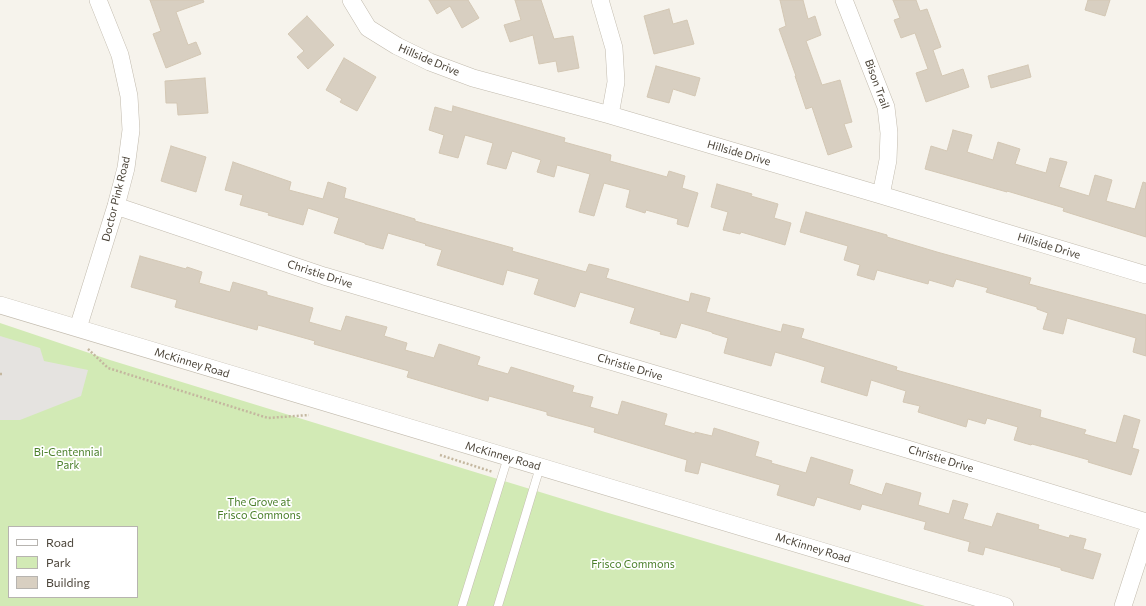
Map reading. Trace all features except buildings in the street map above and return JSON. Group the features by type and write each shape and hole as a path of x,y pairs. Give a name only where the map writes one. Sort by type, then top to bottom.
{"street":[{"name":"Doctor Pink Road","path":"78,328 116,206 126,168 131,130 129,96 120,55 98,0"},
{"name":"Hillside Drive","path":"352,0 368,28 397,46 430,62 473,78 610,116 881,195 1146,275"},
{"path":"600,0 614,48 616,82 610,116"},
{"name":"Bison Trail","path":"844,0 886,107 889,133 888,160 881,195"},
{"name":"Christie Drive","path":"116,206 324,276 1146,522"},
{"name":"McKinney Road","path":"0,305 1005,606"},
{"path":"1123,606 1146,536"}],"lane":[{"path":"462,606 508,458"},
{"path":"498,606 540,467"}],"path":[{"path":"85,348 89,349 108,368 268,418 311,415"},
{"path":"437,454 503,475"}],"green space":[{"name":"The Grove at Frisco Commons","path":"0,323 110,360 605,512 925,606 0,606"}],"shaded area":[{"path":"0,336 40,348 44,361 88,370 81,396 20,420 0,420"}],"park label":[{"name":"Bi-Centennial Park","path":"68,458"},
{"name":"Frisco Commons","path":"633,564"}]}
